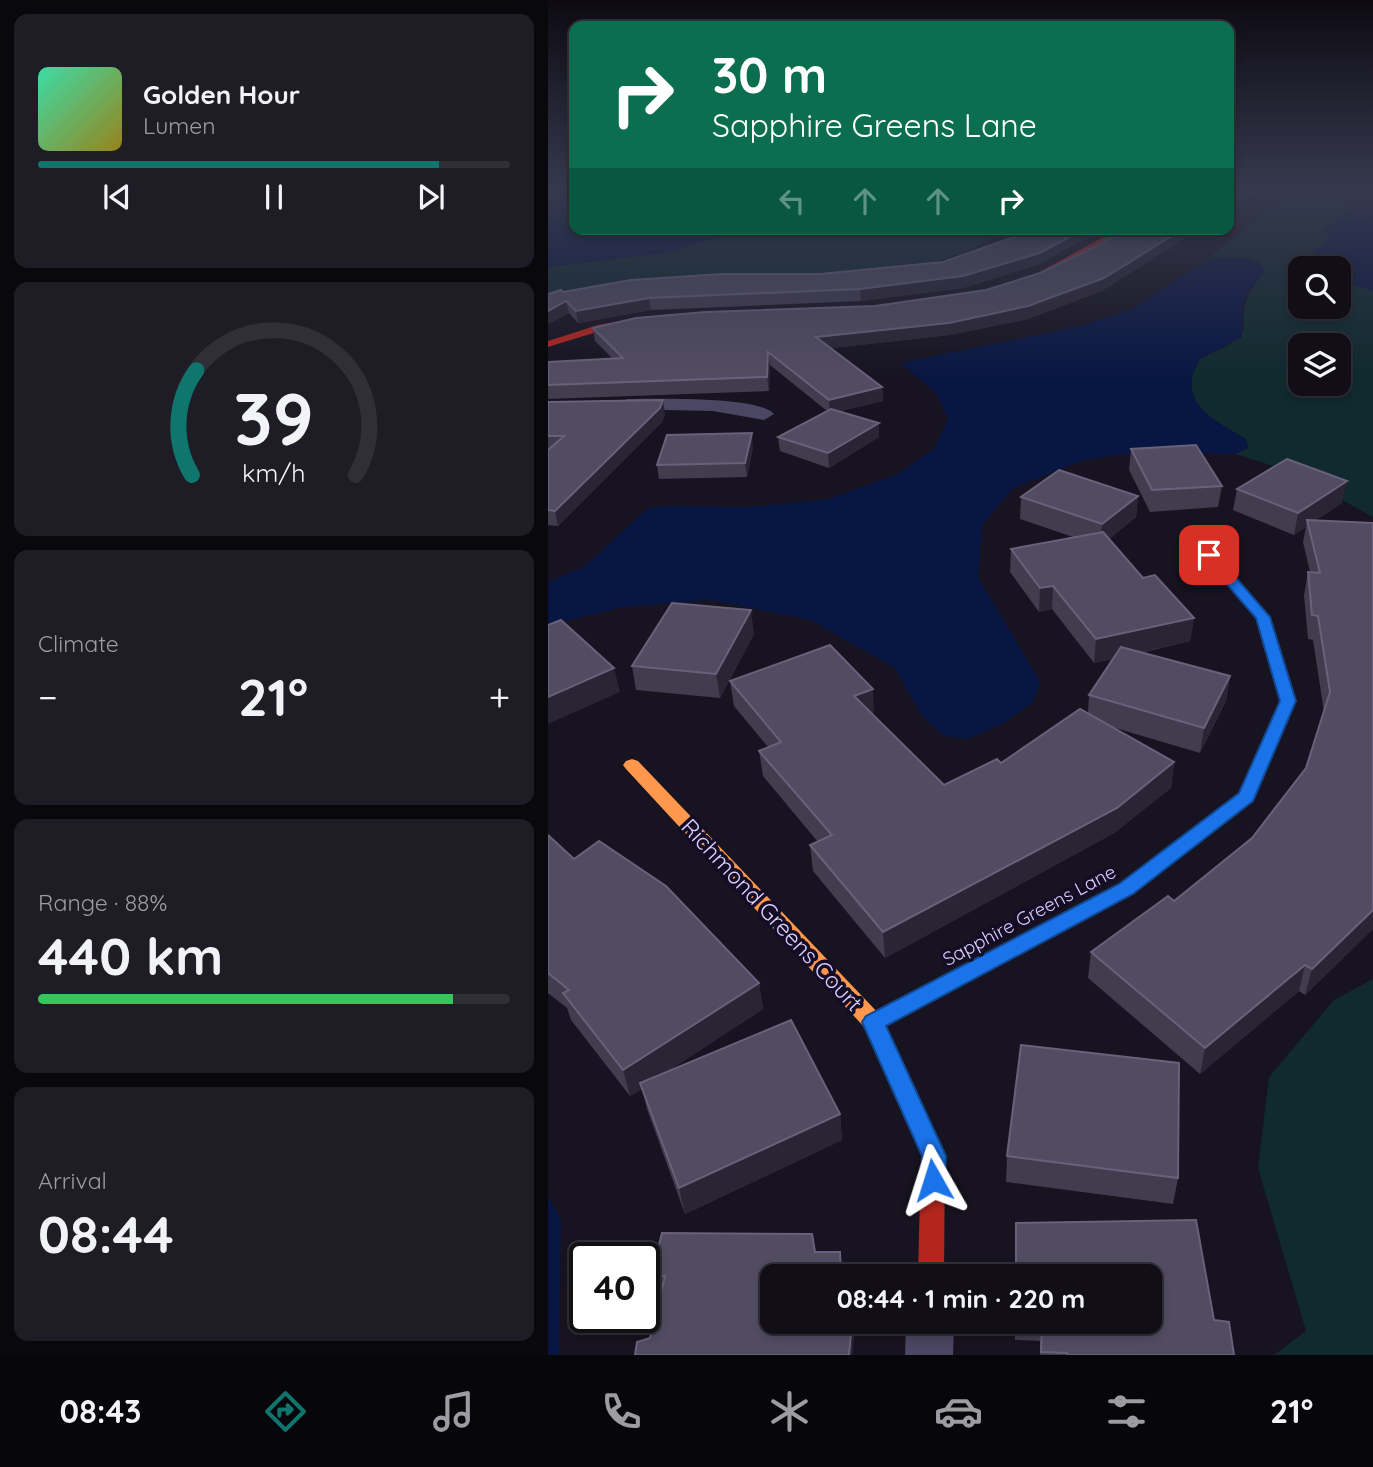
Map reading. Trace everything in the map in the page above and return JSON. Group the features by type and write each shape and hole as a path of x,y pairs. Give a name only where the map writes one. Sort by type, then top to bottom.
{"street":[{"path":"1015,284 1084,251"},
{"path":"548,344 598,328 662,318"},
{"path":"607,406 713,404 764,414"},
{"name":"Sapphire Greens Lane","path":"873,1022 1126,889 1246,797 1288,701 1263,617 1209,555"},
{"name":"Richmond Greens Court","path":"632,765 873,1022 934,1156 931,1264"},
{"path":"929,1355 930,1334"}],"green space":[{"path":"965,251 918,266 853,276 548,297 548,267 673,252"},
{"path":"1217,251 1373,251 1373,517 1287,470 1235,454 1248,448 1246,439 1210,416 1195,400 1191,380 1200,359 1229,345 1244,330 1247,298 1265,271 1255,261 1239,257 1207,260"},
{"path":"1373,979 1373,1355 1274,1355 1306,1331 1258,1168 1269,1077 1334,1000"}],"water":[{"path":"548,251 675,251 673,252 548,267"},
{"path":"1315,251 1373,251 1373,291 1351,283 1351,256 1314,256"},
{"path":"1226,257 1254,260 1265,271 1248,291 1242,308 1242,337 1200,359 1193,375 1192,391 1210,416 1246,439 1248,448 1235,454 1143,452 1083,460 1013,488 982,525 978,577 1040,682 1033,702 1004,723 968,739 944,736 922,716 895,668 811,620 710,600 623,607 548,625 548,582 584,567 647,509 669,506 745,507 826,500 898,474 935,448 948,419 936,393 901,363 1080,326 1132,309 1207,260"},
{"path":"548,1196 561,1220 559,1355 548,1355"}],"building":[{"path":"974,251 1043,251 963,276 860,289 649,298 576,311 566,301 548,311 548,294 631,280 722,274 820,274 943,262"},
{"path":"1086,251 1147,251 1104,278 1028,306 949,323 816,337 882,387 829,400 768,352 767,377 548,385 548,362 623,358 593,328 636,318 705,312 875,306 986,290 1040,273"},
{"path":"663,400 660,408 555,511 548,510 548,450 564,436 548,436 548,402"},
{"path":"831,409 879,423 828,453 778,437"},
{"path":"752,433 745,463 657,465 667,435"},
{"path":"1196,445 1222,486 1152,490 1131,449"},
{"path":"1287,459 1347,481 1298,513 1237,489"},
{"path":"1059,470 1138,496 1102,524 1021,497"},
{"path":"1307,520 1373,523 1373,910 1312,969 1305,965 1205,1048 1091,952 1168,896 1174,901 1252,838 1306,768 1330,692 1318,616 1312,615 1308,572 1320,573"},
{"path":"1103,532 1143,578 1155,575 1194,618 1096,639 1053,586 1040,588 1011,549"},
{"path":"672,603 751,610 716,674 632,666"},
{"path":"561,620 614,668 548,697 548,625"},
{"path":"830,645 873,689 854,696 944,785 997,759 1001,763 1080,709 1174,762 1117,808 883,932 810,845 832,835 759,751 781,742 730,681"},
{"path":"1121,647 1230,676 1204,728 1089,695"},
{"path":"548,835 574,859 599,841 666,886 759,983 623,1070 563,993 569,990 548,973"},
{"path":"791,1020 840,1114 679,1188 640,1083"},
{"path":"1021,1045 1179,1063 1178,1178 1007,1156"},
{"path":"1196,1220 1214,1320 1229,1322 1234,1355 1068,1355 1041,1352 1042,1334 1162,1334 1162,1264 1016,1264 1016,1223"},
{"path":"662,1233 812,1234 815,1252 840,1252 840,1264 760,1264 760,1334 851,1334 849,1355 635,1355 637,1342 650,1338 651,1333 660,1333 660,1297 665,1276 660,1276"}],"traffic: fast":[{"path":"1209,555 1263,617 1270,642"}],"traffic: slow":[{"path":"632,765 873,1022 933,1154"}],"traffic: jam":[{"path":"1033,278 1083,251"},
{"path":"548,344 598,328 644,320"},
{"path":"873,1022 1126,889 1246,797 1288,701 1270,642"},
{"path":"931,1264 933,1154"}],"route":[{"path":"933,1180 934,1156 873,1022 1126,889 1246,797 1288,701 1263,617 1209,555"}]}
